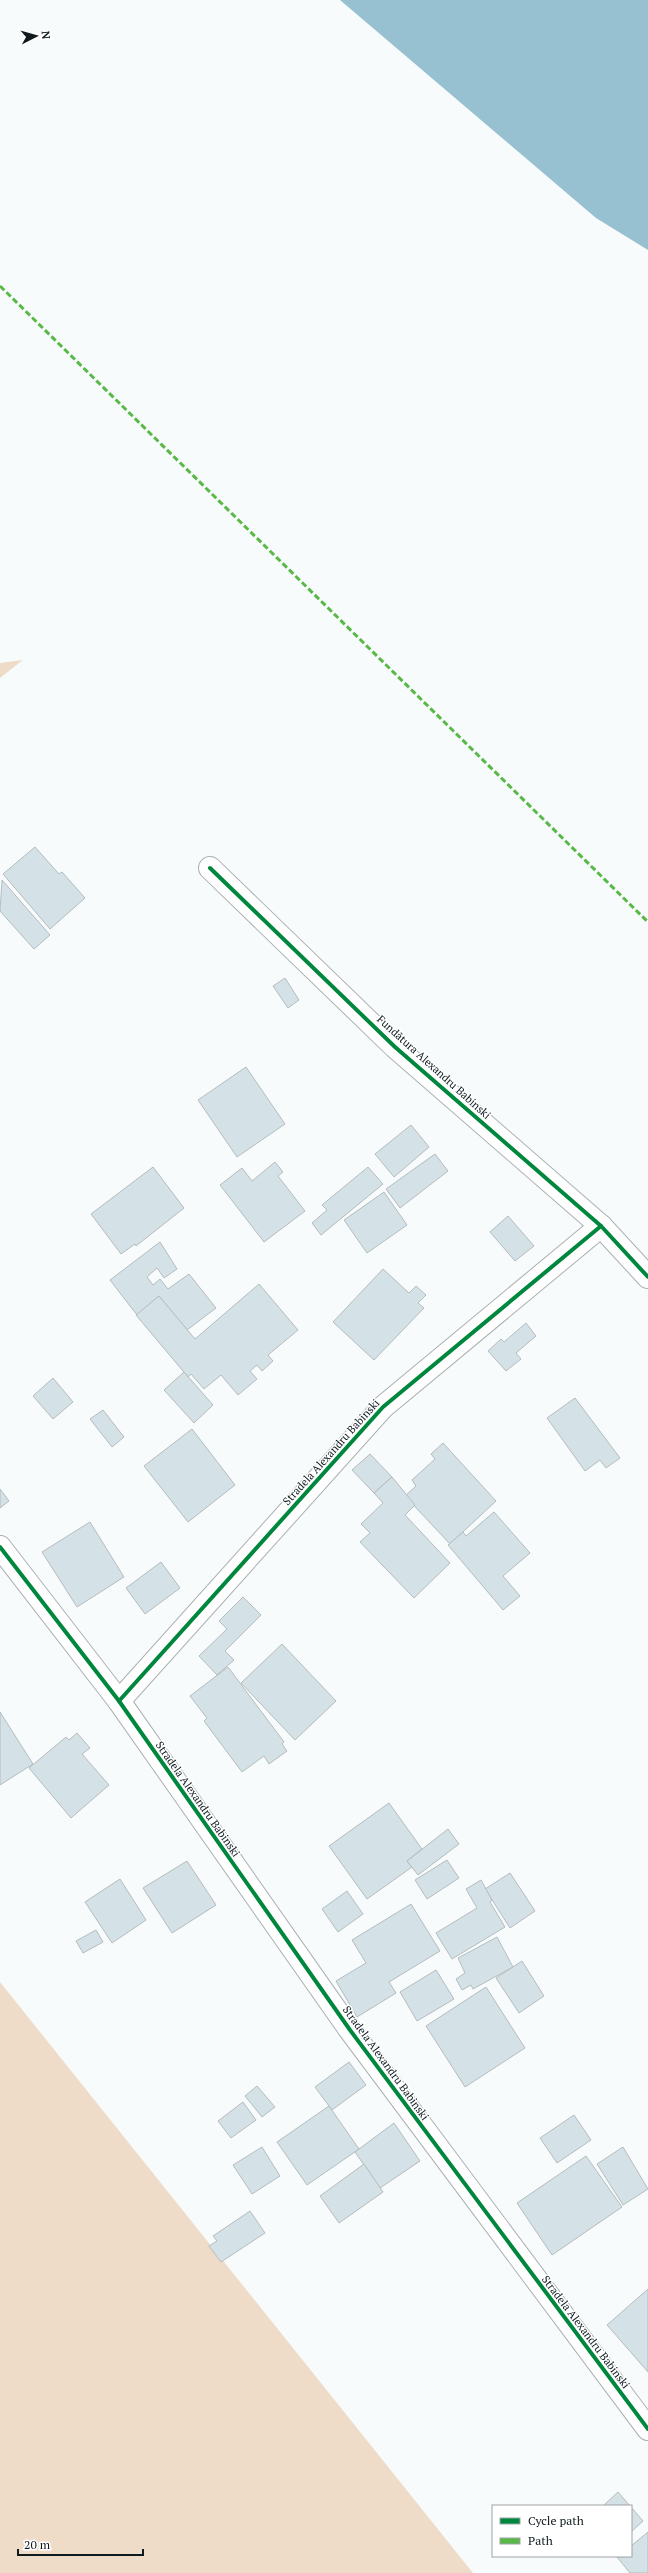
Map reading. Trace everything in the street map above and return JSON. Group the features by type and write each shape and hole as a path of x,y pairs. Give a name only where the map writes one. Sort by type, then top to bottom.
{"street":[{"name":"Fundătura Alexandru Babinski","path":"210,868 395,1047 601,1226 648,1277"},
{"name":"Stradela Alexandru Babinski","path":"119,1701 383,1407 601,1226"},
{"name":"Stradela Alexandru Babinski","path":"0,1547 119,1701 350,2030 648,2429"}],"shaded area":[{"path":"23,660 0,678 0,663"},
{"path":"0,1982 473,2573 0,2573"}],"water":[{"path":"340,0 648,0 648,250 596,218"}],"building":[{"path":"35,847 59,874 62,872 85,898 50,929 3,874"},
{"path":"2,880 50,935 34,949 0,911"},
{"path":"285,978 299,1000 288,1008 273,986"},
{"path":"246,1067 285,1124 237,1157 198,1100"},
{"path":"411,1125 429,1147 394,1177 375,1154"},
{"path":"435,1154 448,1171 400,1208 386,1189"},
{"path":"275,1162 283,1172 278,1176 305,1211 264,1242 220,1185 242,1168 252,1181"},
{"path":"153,1167 184,1208 136,1246 135,1244 121,1254 91,1214"},
{"path":"368,1167 383,1184 321,1235 312,1223 327,1210 322,1205"},
{"path":"384,1192 407,1225 367,1253 344,1220"},
{"path":"508,1216 534,1246 515,1261 490,1232"},
{"path":"160,1242 177,1269 164,1278 157,1268 147,1277 153,1285 160,1279 168,1289 189,1274 216,1308 187,1330 159,1296 137,1315 110,1280"},
{"path":"383,1269 409,1293 416,1286 426,1295 418,1303 424,1308 374,1360 333,1322"},
{"path":"259,1284 298,1330 268,1355 273,1361 262,1371 257,1365 250,1371 257,1379 238,1395 221,1375 204,1389 191,1374 188,1377 136,1315 159,1296 195,1339"},
{"path":"526,1323 536,1336 516,1353 521,1359 506,1371 488,1351 501,1339 504,1342"},
{"path":"184,1372 213,1405 194,1423 164,1390"},
{"path":"53,1378 73,1402 53,1419 33,1396"},
{"path":"575,1398 620,1458 606,1468 600,1460 585,1471 547,1418"},
{"path":"103,1410 124,1437 112,1447 90,1419"},
{"path":"192,1429 235,1485 188,1522 144,1466"},
{"path":"443,1443 496,1501 450,1544 405,1496 416,1486 412,1480 435,1459 431,1454"},
{"path":"370,1454 392,1477 374,1493 352,1470"},
{"path":"392,1477 415,1505 405,1515 450,1563 414,1598 360,1542 370,1533 361,1524 383,1503 374,1493"},
{"path":"0,1489 9,1501 0,1508"},
{"path":"494,1512 530,1553 503,1576 520,1596 503,1610 448,1545 463,1532 466,1536"},
{"path":"90,1522 124,1577 77,1607 42,1552"},
{"path":"161,1562 180,1588 145,1614 126,1588"},
{"path":"243,1597 261,1615 225,1651 234,1660 217,1675 199,1656 227,1629 219,1621"},
{"path":"282,1644 336,1701 295,1740 241,1683"},
{"path":"228,1667 284,1742 282,1744 287,1751 269,1764 264,1756 242,1772 204,1721 207,1718 190,1696"},
{"path":"0,1712 33,1764 0,1785"},
{"path":"77,1733 90,1748 82,1754 109,1785 71,1818 29,1768 66,1737 69,1740"},
{"path":"389,1803 422,1849 407,1861 412,1867 367,1899 329,1846"},
{"path":"448,1829 459,1844 418,1875 407,1861"},
{"path":"447,1860 459,1878 427,1899 415,1880"},
{"path":"187,1861 216,1905 172,1933 143,1888"},
{"path":"510,1873 535,1911 510,1928 485,1889"},
{"path":"120,1879 146,1920 112,1943 85,1902"},
{"path":"481,1880 492,1900 490,1902 505,1927 452,1959 436,1933 477,1908 466,1889"},
{"path":"347,1891 363,1914 338,1932 322,1909"},
{"path":"411,1904 440,1951 389,1982 396,1993 357,2017 336,1981 366,1963 352,1940"},
{"path":"96,1930 103,1942 83,1953 76,1941"},
{"path":"497,1937 513,1967 473,1989 471,1985 462,1990 456,1979 465,1973 458,1958"},
{"path":"522,1961 544,1996 519,2013 496,1978"},
{"path":"436,1970 454,1999 417,2021 400,1992"},
{"path":"486,1987 525,2048 465,2087 426,2026"},
{"path":"349,2062 366,2085 332,2110 315,2087"},
{"path":"257,2086 275,2107 262,2117 245,2096"},
{"path":"243,2102 256,2120 231,2138 218,2121"},
{"path":"329,2106 359,2149 307,2185 277,2142"},
{"path":"574,2115 591,2140 557,2163 540,2138"},
{"path":"394,2123 420,2161 380,2188 355,2152"},
{"path":"262,2147 280,2176 252,2194 233,2165"},
{"path":"623,2147 648,2189 623,2205 597,2164"},
{"path":"586,2156 622,2207 552,2255 517,2203"},
{"path":"364,2164 383,2192 339,2223 320,2196"},
{"path":"250,2211 265,2233 221,2262 209,2246 217,2241 213,2236"},
{"path":"648,2289 648,2372 607,2325"},
{"path":"618,2492 629,2505 604,2505"},
{"path":"632,2508 643,2521 632,2531"},
{"path":"648,2532 648,2573 630,2573 617,2557 632,2557 632,2545"}],"marked path":[{"path":"0,286 648,922"}],"cycle path":[{"path":"210,868 395,1047 601,1226 648,1277"},
{"path":"119,1701 383,1407 601,1226"},
{"path":"0,1547 119,1701 350,2030 648,2429"}]}
